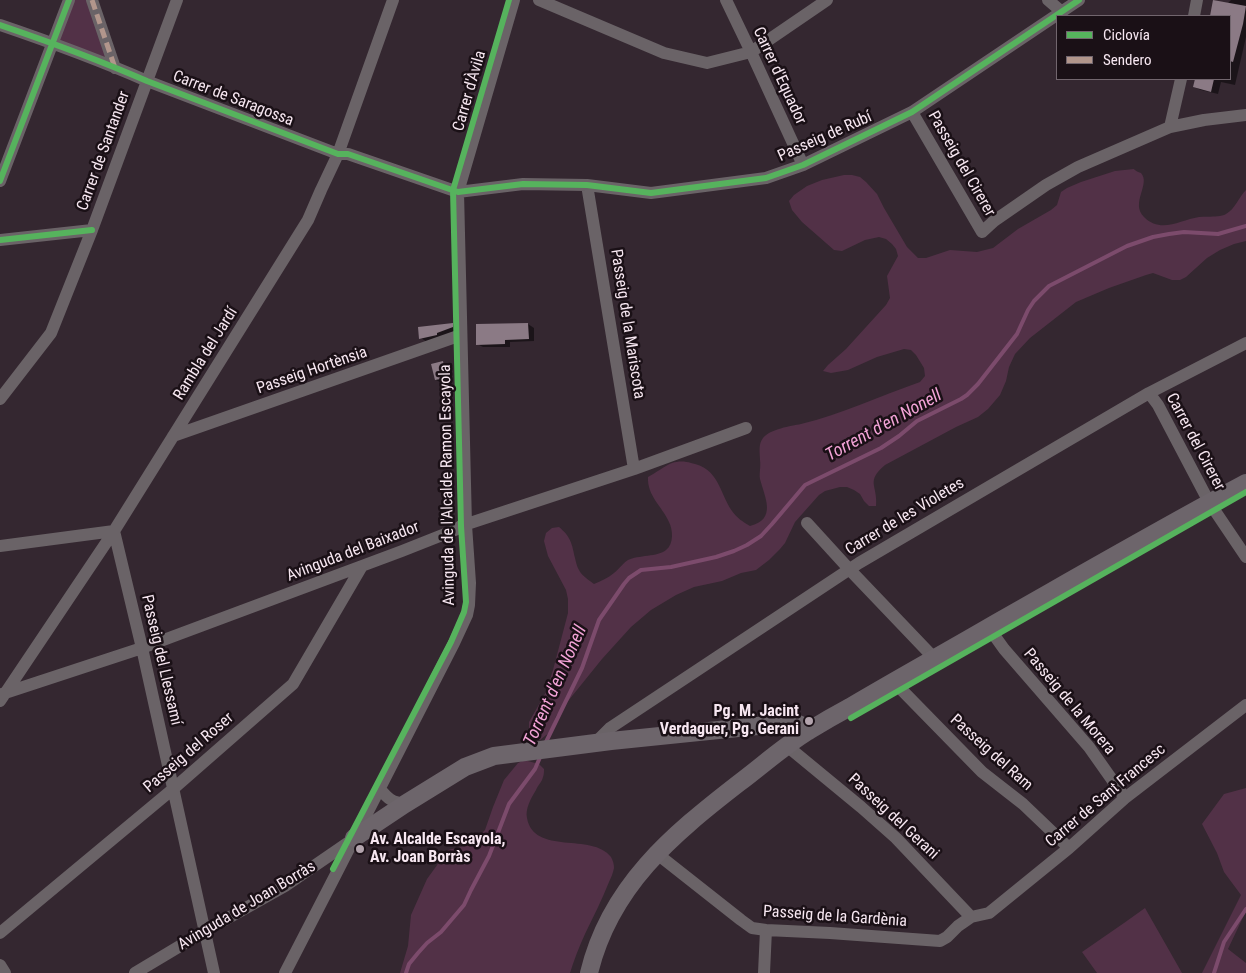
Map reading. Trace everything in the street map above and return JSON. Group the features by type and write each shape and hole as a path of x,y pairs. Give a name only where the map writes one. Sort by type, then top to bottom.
{"street":[{"path":"0,181 69,0"},
{"path":"92,0 115,68"},
{"name":"Carrer de Santander","path":"0,399 51,333 92,230 177,0"},
{"name":"Rambla del Jardí","path":"2,696 114,531 308,220 338,154 393,0"},
{"name":"Carrer d'Àvila","path":"458,192 514,0"},
{"path":"539,0 664,53 707,63 751,52 827,0"},
{"name":"Carrer d'Equador","path":"726,0 803,166"},
{"path":"1048,0 1062,12"},
{"name":"Passeig de Rubí","path":"1058,15 1079,0"},
{"path":"1194,15 1197,0"},
{"name":"Passeig de Rubí","path":"458,192 523,184 587,185 651,193 766,178 803,166 912,112 1056,16"},
{"name":"Carrer de Saragossa","path":"0,25 53,43 338,154 348,154 458,192"},
{"path":"1181,80 1170,127 1204,120 1246,115"},
{"name":"Passeig del Cirerer","path":"912,112 982,232 994,221 1070,171 1170,127"},
{"name":"Passeig de la Mariscota","path":"587,185 634,469"},
{"name":"Avinguda de l'Alcalde Ramon Escayola","path":"285,973 467,616 470,583 466,525 458,192"},
{"path":"0,240 92,230"},
{"name":"Passeig Hortènsia","path":"173,436 461,335"},
{"name":"Carrer de les Violetes","path":"595,743 610,728 849,569 1149,392 1246,343"},
{"name":"Carrer del Cirerer","path":"1149,392 1158,405 1209,502 1246,557"},
{"name":"Avinguda del Baixador","path":"2,696 142,648 402,551 466,525 634,469 746,428"},
{"path":"589,973 591,962 604,927 621,898 656,853 709,806 787,746 809,730 934,658 1209,502 1246,483"},
{"path":"807,523 934,658"},
{"path":"0,546 114,531"},
{"name":"Passeig del Llessamí","path":"114,531 214,973"},
{"name":"Passeig del Roser","path":"0,933 173,789 294,684 362,566"},
{"name":"Passeig de la Morera","path":"988,628 1089,747 1125,798"},
{"name":"Passeig del Ram","path":"894,681 982,772 1023,804 1069,848"},
{"name":"Carrer de Sant Francesc","path":"971,917 989,913 1069,848 1125,798 1246,705"},
{"name":"Avinguda de Joan Borràs","path":"135,973 285,886 405,804 464,767 494,756 612,741 787,723 803,725 809,730"},
{"name":"Passeig del Gerani","path":"787,746 896,838 971,917"},
{"path":"380,789 389,800 405,804"},
{"name":"Passeig de la Gardènia","path":"656,853 752,928 940,940 947,937 971,917"},
{"path":"322,861 332,867 335,876"},
{"path":"764,973 766,930"},
{"path":"0,965 5,973"}],"shaded area":[{"path":"69,0 92,0 115,68 53,43"},
{"path":"1134,169 1141,173 1144,183 1139,206 1140,212 1150,222 1157,225 1171,224 1199,217 1223,215 1232,209 1246,190 1246,241 1220,250 1180,280 1172,280 1153,273 1076,302 1030,338 1015,354 1000,395 988,409 978,417 885,465 879,471 874,480 876,506 869,506 860,494 847,487 825,491 819,495 795,522 780,549 756,570 741,573 722,581 694,587 651,610 631,627 602,659 556,716 550,732 540,740 533,738 529,731 529,722 546,692 568,613 566,590 548,556 544,541 546,533 552,528 559,527 566,534 573,549 578,569 594,584 612,575 628,560 653,555 666,550 672,537 671,529 666,516 652,495 648,484 648,477 674,462 686,462 707,470 713,475 736,516 750,526 758,523 764,518 767,507 760,479 760,446 761,440 766,435 781,428 816,420 846,410 920,382 925,376 924,368 916,355 911,350 904,349 877,357 848,370 831,373 823,371 886,305 890,298 887,276 898,256 892,244 886,239 879,237 865,240 842,251 834,250 802,222 792,210 789,201 794,195 807,186 822,180 844,175 860,177 877,194 907,247 918,258 926,258 950,250 977,252 993,248 1018,229 1051,210 1057,205 1061,192 1067,188 1115,171"},
{"path":"524,760 539,764 544,769 542,779 530,800 527,811 527,818 532,830 540,837 591,846 602,850 611,857 614,864 611,877 570,973 400,973 408,946 411,915 427,879 448,850 469,845 485,830 504,780 518,763"},
{"path":"1246,788 1246,911 1228,949 1246,963 1246,973 1202,973 1241,895 1224,872 1217,853 1202,824 1224,794"},
{"path":"1145,908 1182,973 1097,973 1082,952"}],"building":[{"path":"1213,0 1246,6 1233,62 1231,61 1231,15 1210,15"},
{"path":"1195,80 1214,80 1211,92 1193,87"},
{"path":"453,323 453,327 437,333 437,335 419,339 418,327"},
{"path":"528,323 529,339 505,340 505,344 476,345 476,324"},
{"path":"443,361 446,378 435,380 431,364"}],"waterway":[{"name":"Torrent d'en Nonell","path":"545,744 582,668 599,620 629,578 641,570 671,567 716,557 747,545 761,536 805,485 881,448 917,421 967,395 978,384 1017,334 1028,310 1049,286 1127,246 1153,237 1184,232 1218,234 1246,226"},
{"name":"Torrent d'en Nonell","path":"406,973 409,964 418,953 441,932 464,905 489,856 509,804 535,769 541,755"},
{"path":"1214,973 1224,942 1246,909"}],"marked path":[{"path":"92,0 115,68"}],"cycle path":[{"path":"0,181 69,0"},
{"path":"333,869 451,642 464,612 466,602 461,526 453,190 509,0"},
{"path":"1057,15 1079,0"},
{"path":"0,25 338,154 348,154 458,192 523,184 587,185 651,193 766,178 803,165 912,112 1056,15"},
{"path":"0,240 92,230"},
{"path":"851,718 1246,492"}],"place":[{"name":"Pg. M. Jacint Verdaguer, Pg. Gerani","path":"809,721"},
{"name":"Av. Alcalde Escayola, Av. Joan Borràs","path":"360,849"}]}
